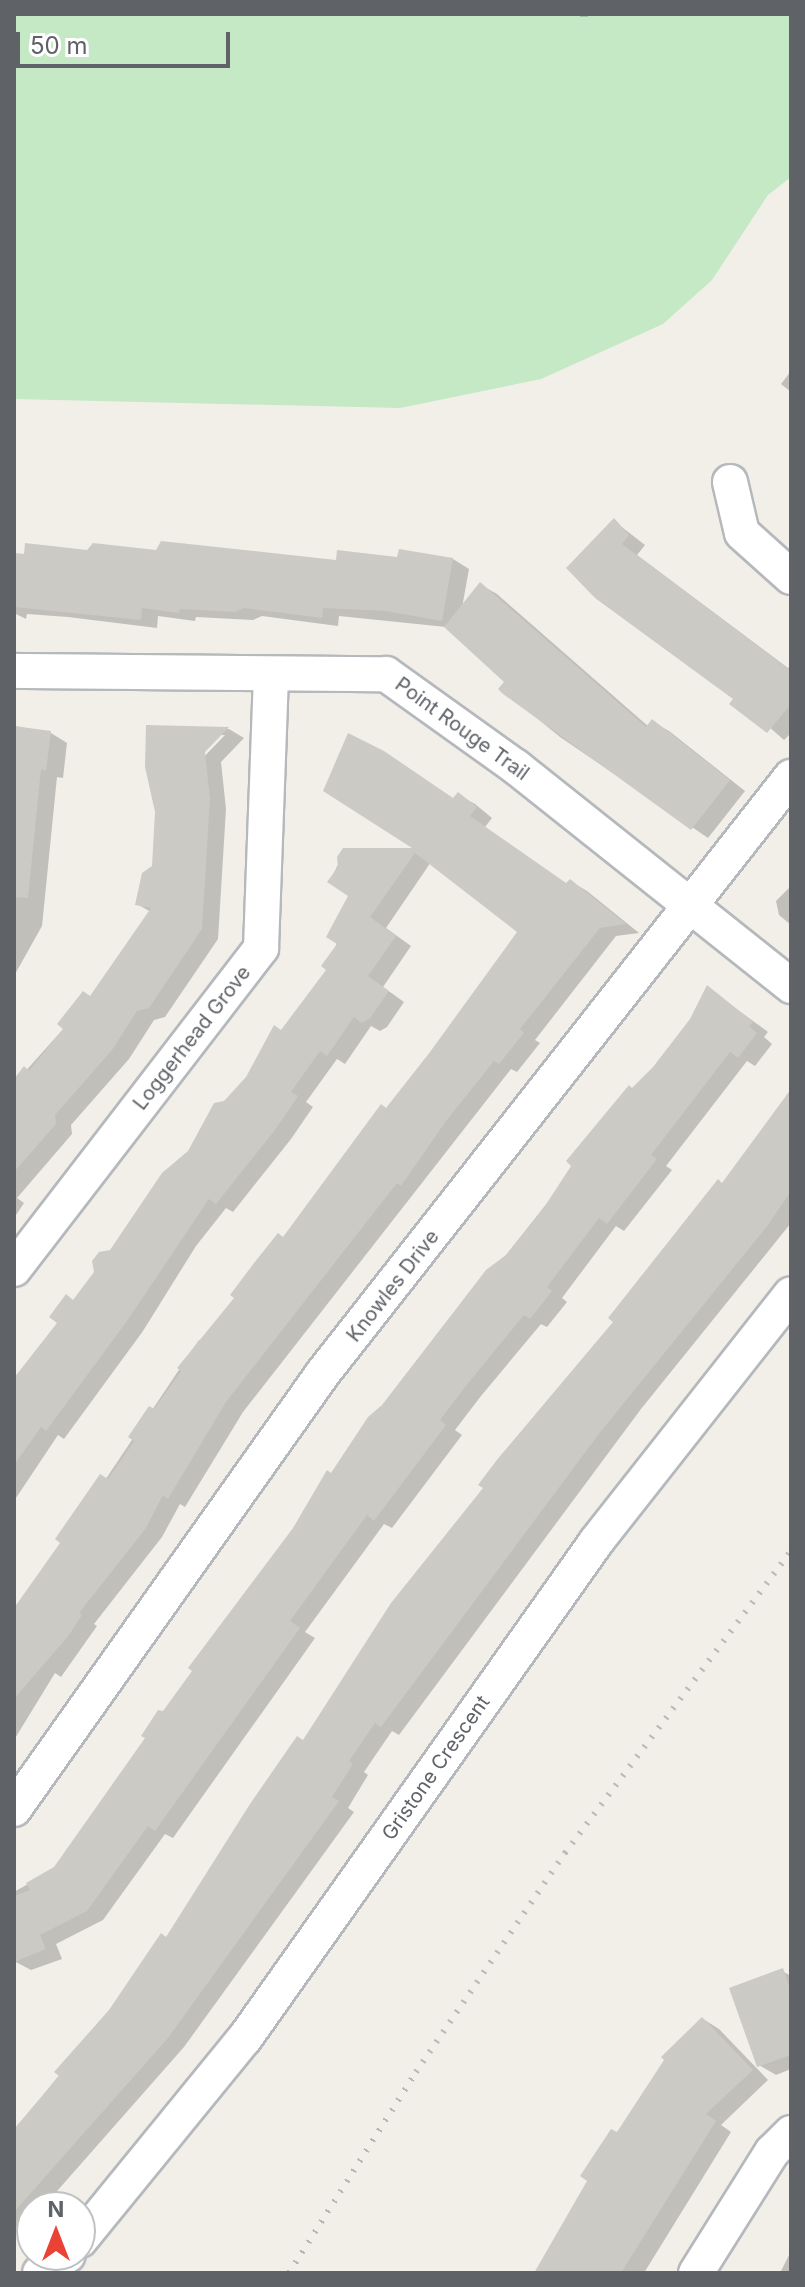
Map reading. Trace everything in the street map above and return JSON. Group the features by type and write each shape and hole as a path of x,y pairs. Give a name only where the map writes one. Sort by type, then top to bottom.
{"street":[{"path":"730,482 742,533 791,577"},
{"name":"Point Rouge Trail","path":"14,671 386,674 516,767 690,909 791,986"},
{"name":"Loggerhead Grove","path":"14,1269 261,948 271,674"},
{"name":"Knowles Drive","path":"14,1809 323,1373 791,777"},
{"name":"Gristone Crescent","path":"96,2220 245,2038 596,1542 791,1294"},
{"path":"696,2273 772,2152 791,2133"}],"path":[{"path":"580,14 591,14"}],"green space":[{"path":"14,14 791,14 791,177 768,195 712,280 663,324 541,379 400,408 14,399"}],"building":[{"path":"614,518 629,535 622,544 791,671 791,704 767,733 729,704 733,699 595,598 566,568"},
{"path":"161,541 336,560 337,550 397,557 399,549 453,558 442,621 386,611 323,608 322,618 244,608 235,612 180,609 179,613 142,608 141,620 14,607 14,553 24,554 25,543 87,550 93,543 156,550"},
{"path":"480,582 646,727 652,719 730,780 691,830 503,694 498,689 504,682 444,627"},
{"path":"146,725 229,727 205,752 210,799 202,929 149,1008 137,1011 112,1050 55,1115 56,1124 14,1172 14,1079 24,1066 29,1071 63,1029 57,1024 83,991 90,996 151,908 135,905 142,873 152,866 155,812 145,767"},
{"path":"14,726 51,731 46,771 41,769 28,898 14,897"},
{"path":"348,733 384,751 453,798 458,792 477,807 470,816 566,883 570,879 626,924 600,928 520,1029 524,1033 499,1064 494,1061 446,1121 401,1186 397,1183 226,1402 168,1499 163,1495 146,1528 79,1613 82,1615 69,1635 14,1699 14,1608 60,1543 55,1539 100,1474 108,1479 134,1441 128,1437 149,1406 154,1409 181,1371 177,1368 234,1298 230,1295 254,1263 278,1233 283,1237 381,1104 386,1108 517,932 415,853 370,917 396,936 368,976 389,991 370,1018 362,1023 354,1017 327,1056 320,1051 291,1092 298,1096 275,1130 216,1204 209,1199 127,1321 46,1431 41,1427 14,1465 14,1378 57,1323 49,1317 66,1294 73,1300 94,1272 92,1261 99,1252 110,1250 162,1173 188,1151 214,1103 224,1101 246,1077 274,1025 281,1030 326,970 321,966 337,944 326,937 348,896 327,882 338,867 337,857 343,848 412,848 323,791"},
{"path":"707,985 753,1022 749,1026 757,1033 738,1058 730,1052 651,1155 657,1159 607,1224 599,1218 547,1287 552,1291 530,1319 524,1315 465,1387 440,1420 446,1425 374,1521 367,1515 290,1621 300,1628 155,1831 148,1826 87,1911 40,1935 46,1949 14,1962 14,1896 30,1890 26,1883 54,1867 145,1738 141,1736 158,1710 163,1711 192,1671 188,1668 293,1528 327,1470 331,1473 368,1417 382,1405 486,1270 506,1255 543,1209 571,1166 566,1161 629,1085 632,1088 653,1067 690,1019"},
{"path":"791,1089 791,1191 768,1225 598,1435 381,1727 375,1723 349,1761 353,1764 332,1797 339,1801 168,2038 33,2191 16,2191 14,2212 14,2129 59,2076 54,2072 109,2010 161,1933 166,1937 250,1804 297,1736 303,1740 391,1603 483,1488 478,1485 613,1322 608,1318 718,1179 722,1183"},
{"path":"783,1968 791,1991 791,2055 757,2067 729,1988"},
{"path":"702,2017 753,2070 706,2114 716,2121 621,2273 534,2273 587,2181 580,2176 611,2129 617,2132 664,2060 661,2057"}],"railway":[{"path":"289,2273 416,2072 565,1853 791,1551"}]}
